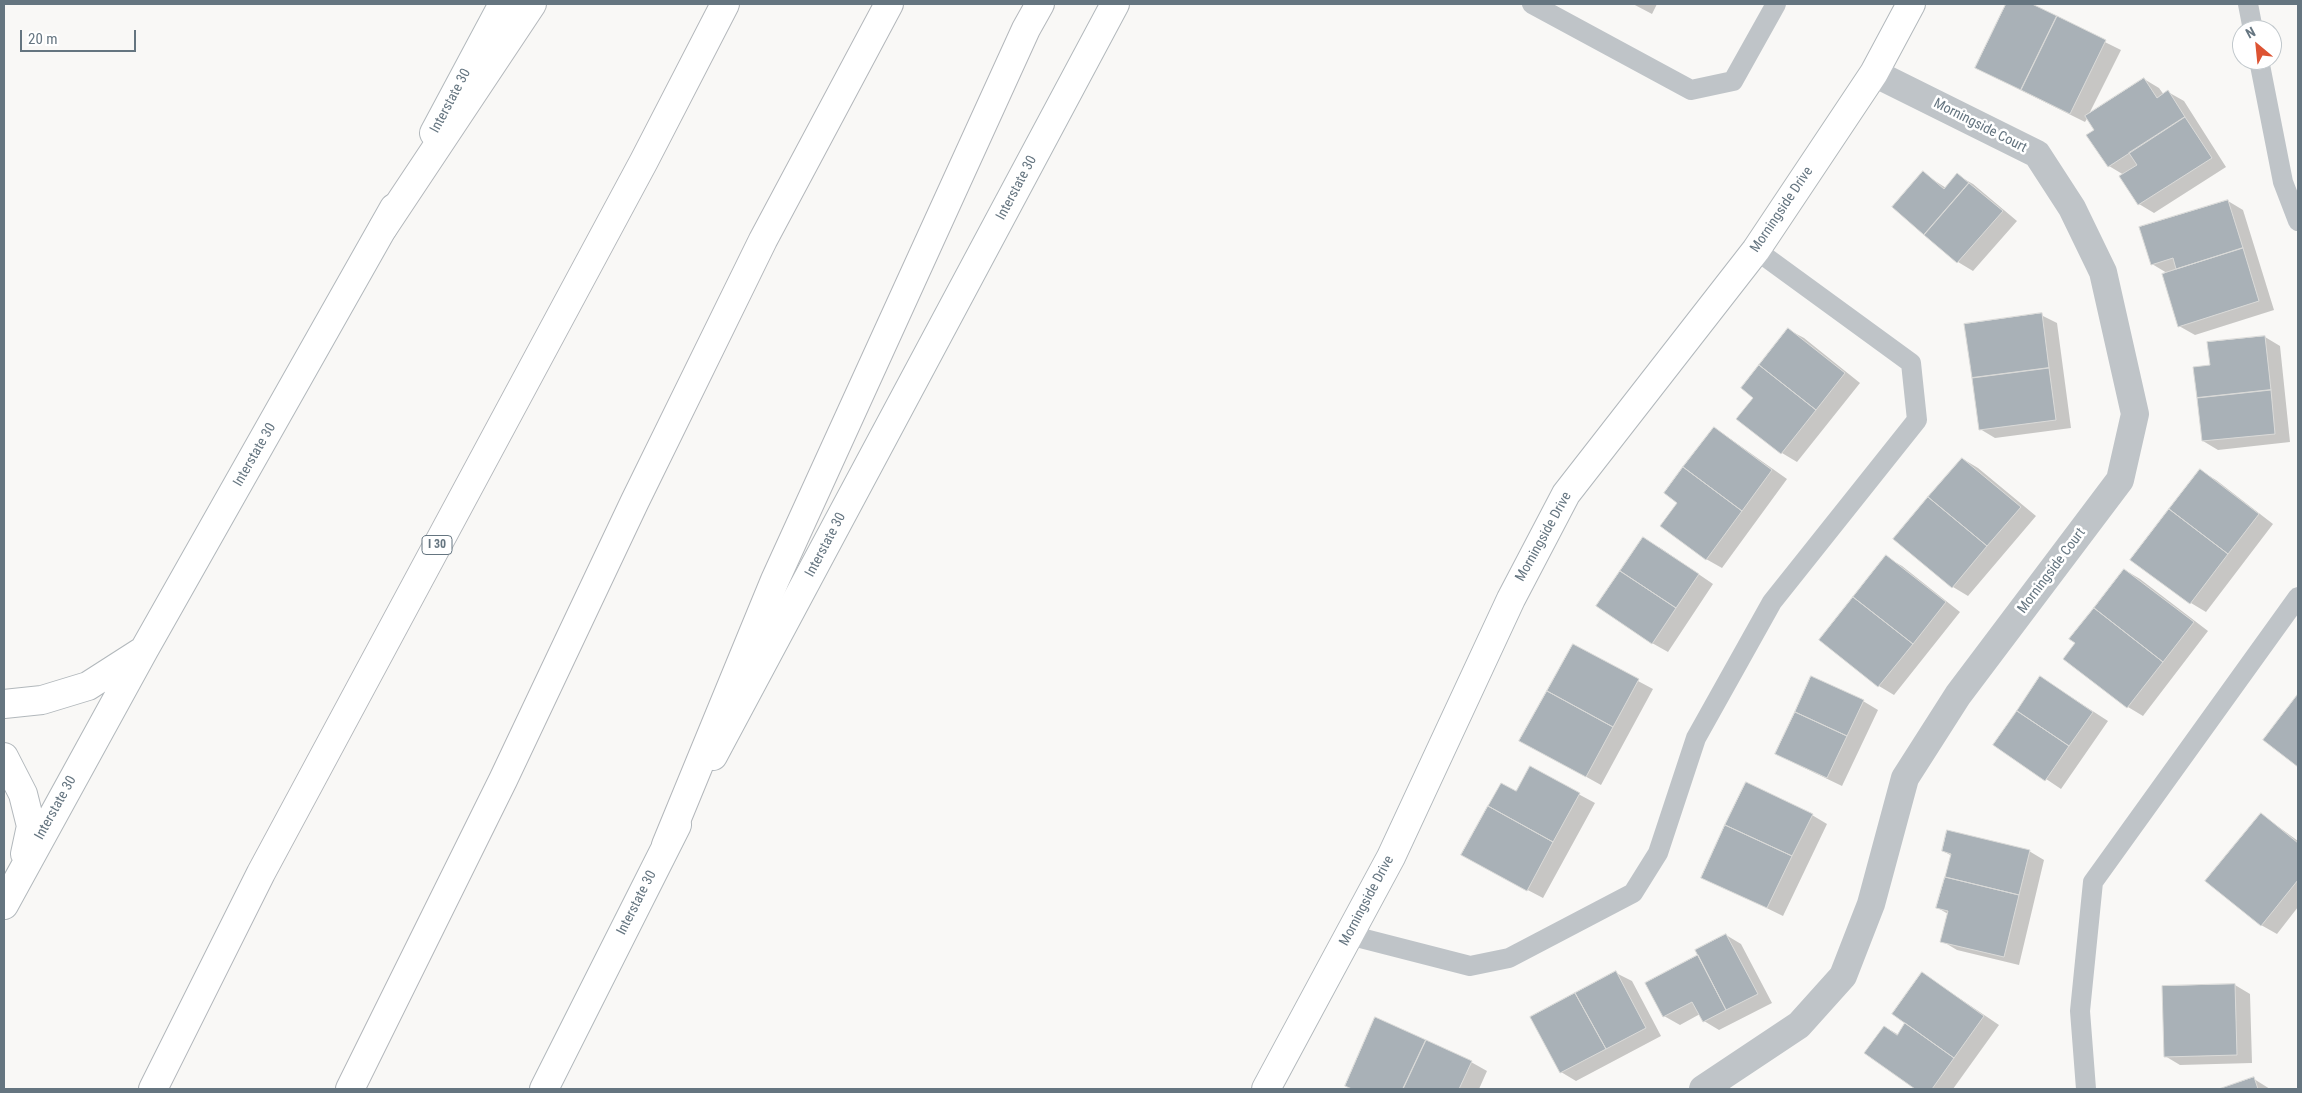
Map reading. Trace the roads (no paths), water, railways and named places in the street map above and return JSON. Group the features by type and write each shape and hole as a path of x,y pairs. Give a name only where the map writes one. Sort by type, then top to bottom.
{"main road":[{"name":"Interstate 30","path":"4,904 144,650 384,228 503,4"},
{"path":"384,228 532,4"},
{"name":"I 30","path":"153,1089 261,873 644,161 725,4"},
{"path":"350,1089 503,780 635,501 764,240 889,4"},
{"path":"666,846 775,580 1026,29 1040,4"},
{"name":"Interstate 30","path":"544,1089 666,846 1115,4"},
{"name":"Morningside Drive","path":"1266,1089 1391,857 1510,598 1566,494 1756,250 1874,73 1911,4"},
{"path":"4,704 42,700 88,686 144,650"},
{"path":"4,757 23,794 31,826 20,872"}],"street":[{"name":"Morningside Court","path":"1703,1089 1799,1025 1843,976 1871,904 1905,778 1958,695 2120,480 2135,414 2103,272 2072,208 2037,154 1874,73"}],"lane":[{"path":"1532,4 1691,90 1733,81 1776,4"},
{"path":"2248,4 2251,20"},
{"path":"2261,70 2283,182 2298,221"},
{"path":"1350,935 1470,966 1510,958 1633,893 1658,853 1696,738 1772,602 1917,420 1911,363 1756,250"},
{"path":"2086,1089 2080,1011 2093,882 2298,597"}]}
